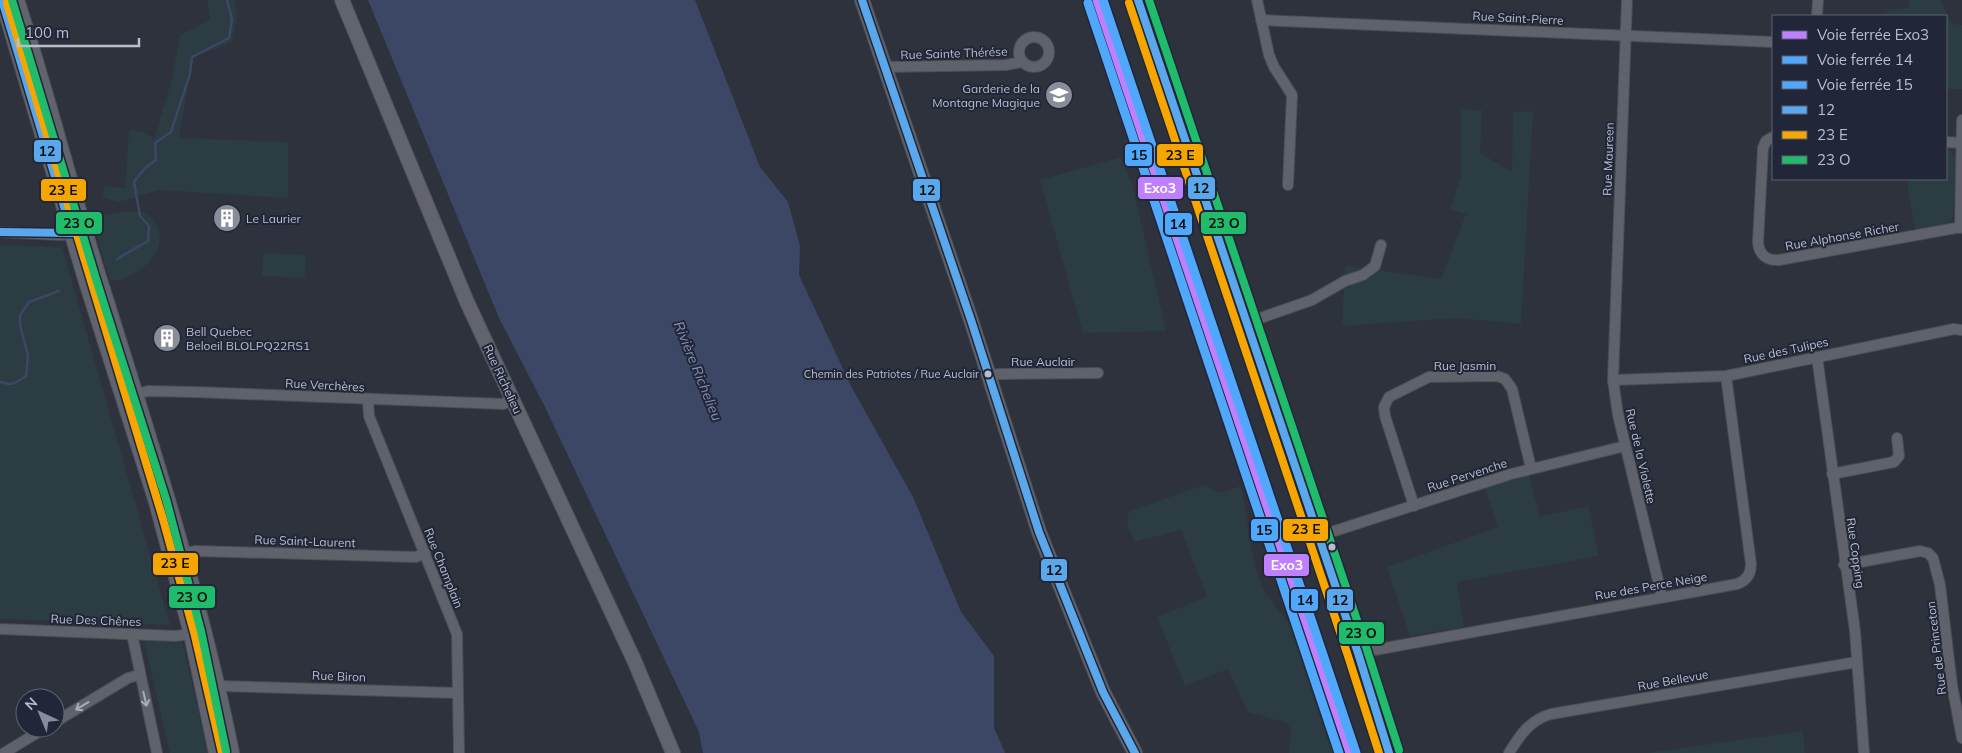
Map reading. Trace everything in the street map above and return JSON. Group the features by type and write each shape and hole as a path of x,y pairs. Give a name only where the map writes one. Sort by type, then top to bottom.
{"main road":[{"path":"2,0 79,232 136,394 185,553 219,686 232,753"},
{"path":"17,0 79,232 156,502 191,634 216,753"},
{"name":"Rue Richelieu","path":"342,0 450,264 634,660 673,753"},
{"path":"862,0 989,376 1038,532 1099,684 1135,753"}],"street":[{"path":"1138,0 1319,536 1389,753"},
{"path":"1257,0 1272,62 1292,95 1288,185"},
{"name":"Rue Maureen","path":"1615,319 1627,0"},
{"path":"1817,15 1818,0"},
{"name":"Rue Saint-Pierre","path":"1261,20 1772,42"},
{"name":"Rue Sainte Thérése","path":"885,67 1006,65 1022,62"},
{"path":"1961,228 1962,120"},
{"name":"Rue Alphonse Richer","path":"1772,137 1763,146 1758,245 1761,253 1768,259 1779,260 1961,228"},
{"path":"1947,142 1961,143"},
{"path":"0,232 79,232"},
{"path":"1246,323 1312,300 1345,281 1363,275 1374,266 1381,246"},
{"name":"Rue de la Violette","path":"1615,319 1613,380 1616,407 1662,597"},
{"name":"Rue des Tulipes","path":"1613,380 1726,376 1954,329 1962,330"},
{"name":"Rue Copping","path":"1816,357 1857,662 1864,753"},
{"name":"Rue Auclair","path":"989,376 999,374 1098,373"},
{"name":"Rue Jasmin","path":"1414,506 1385,416 1384,407 1392,395 1429,377 1494,376 1505,379 1512,389 1531,468"},
{"name":"Rue des Perce Neige","path":"1358,653 1737,584 1744,580 1750,570 1726,376"},
{"name":"Rue Verchères","path":"136,394 148,391 503,404 513,400"},
{"name":"Rue Champlain","path":"368,400 369,416 457,634 459,753"},
{"path":"1832,474 1894,462 1899,456 1897,438"},
{"name":"Rue Pervenche","path":"1319,536 1531,468 1625,446"},
{"name":"Rue Saint-Laurent","path":"185,553 196,551 416,557 425,553"},
{"name":"Rue de Princeton","path":"1844,565 1920,552 1928,553 1933,558 1943,595 1952,685 1962,738"},
{"name":"Rue Des Chênes","path":"0,629 175,636 191,634"},
{"path":"132,634 139,675 157,753"},
{"name":"Rue Bellevue","path":"1509,753 1525,728 1551,714 1857,662"},
{"path":"65,716 128,678 139,675"},
{"name":"Rue Biron","path":"219,686 458,693"},
{"path":"0,747 4,753 28,738"}],"shaded area":[{"path":"207,0 234,0 237,15 232,42 193,58 179,138 288,142 288,198 159,190 119,202 103,198 104,186 125,188 129,130 144,132 154,139 172,79 180,35 210,20"},
{"path":"1909,0 1940,0 1952,24 1962,25 1962,89 1947,89 1947,15 1881,15 1889,11 1909,7"},
{"path":"1461,109 1482,110 1480,153 1512,172 1513,112 1533,111 1521,324 1458,318 1342,326 1345,266 1441,279 1466,214 1450,210 1461,176"},
{"path":"1947,148 1954,154 1956,161 1953,218 1947,225 1916,231 1908,192 1908,180 1947,180"},
{"path":"1121,157 1132,184 1166,331 1083,333 1040,180"},
{"path":"125,211 144,212 152,218 160,236 159,246 147,264 139,271 119,280 110,281 93,223 103,215"},
{"path":"0,245 62,247 170,625 0,619"},
{"path":"263,253 306,255 305,278 262,276"},
{"path":"1529,475 1540,517 1588,506 1599,556 1457,582 1464,627 1410,636 1387,567 1498,527 1485,488"},
{"path":"1204,485 1220,493 1241,486 1254,564 1264,591 1289,623 1299,642 1317,696 1341,753 1289,753 1291,730 1287,723 1248,712 1228,669 1185,686 1157,617 1207,597 1181,530 1134,542 1127,524 1129,511"},
{"path":"144,641 182,643 208,753 170,753"},
{"path":"1803,731 1805,753 1646,753"}],"water":[{"name":"Rivière Richelieu","path":"368,0 695,0 760,167 788,202 800,246 799,275 851,386 913,497 961,612 994,656 994,728 1005,753 703,753 699,732 545,407 499,318"}],"waterway":[{"path":"117,259 148,241 149,226 140,216 134,182 145,168 156,160 155,143 171,132 190,74 192,57 229,38 232,19 227,0"},
{"path":"0,382 14,383 26,376 28,356 20,325 20,315 29,302 59,291"}],"rail line":[{"name":"Exo3","path":"1097,0 1350,753"},
{"name":"14","path":"1103,0 1356,753"},
{"name":"15","path":"1088,3 1339,753"}],"transit line":[{"name":"12","path":"0,232 72,233 2,0"},
{"path":"12,0 96,279 166,499 201,631 226,751"},
{"name":"12","path":"862,0 971,320 1039,532 1103,692 1135,753"},
{"name":"12","path":"1138,0 1358,653 1389,753"},
{"path":"1149,0 1399,750"},
{"path":"7,3 163,519 195,636 222,753"},
{"path":"1129,3 1379,753"}],"place":[{"name":"Garderie de la Montagne Magique","path":"1059,95"},
{"name":"Le Laurier","path":"227,218"},
{"name":"Bell Quebec Beloeil BLOLPQ22RS1","path":"167,338"},
{"name":"Chemin des Patriotes / Rue Auclair","path":"988,374"}]}
